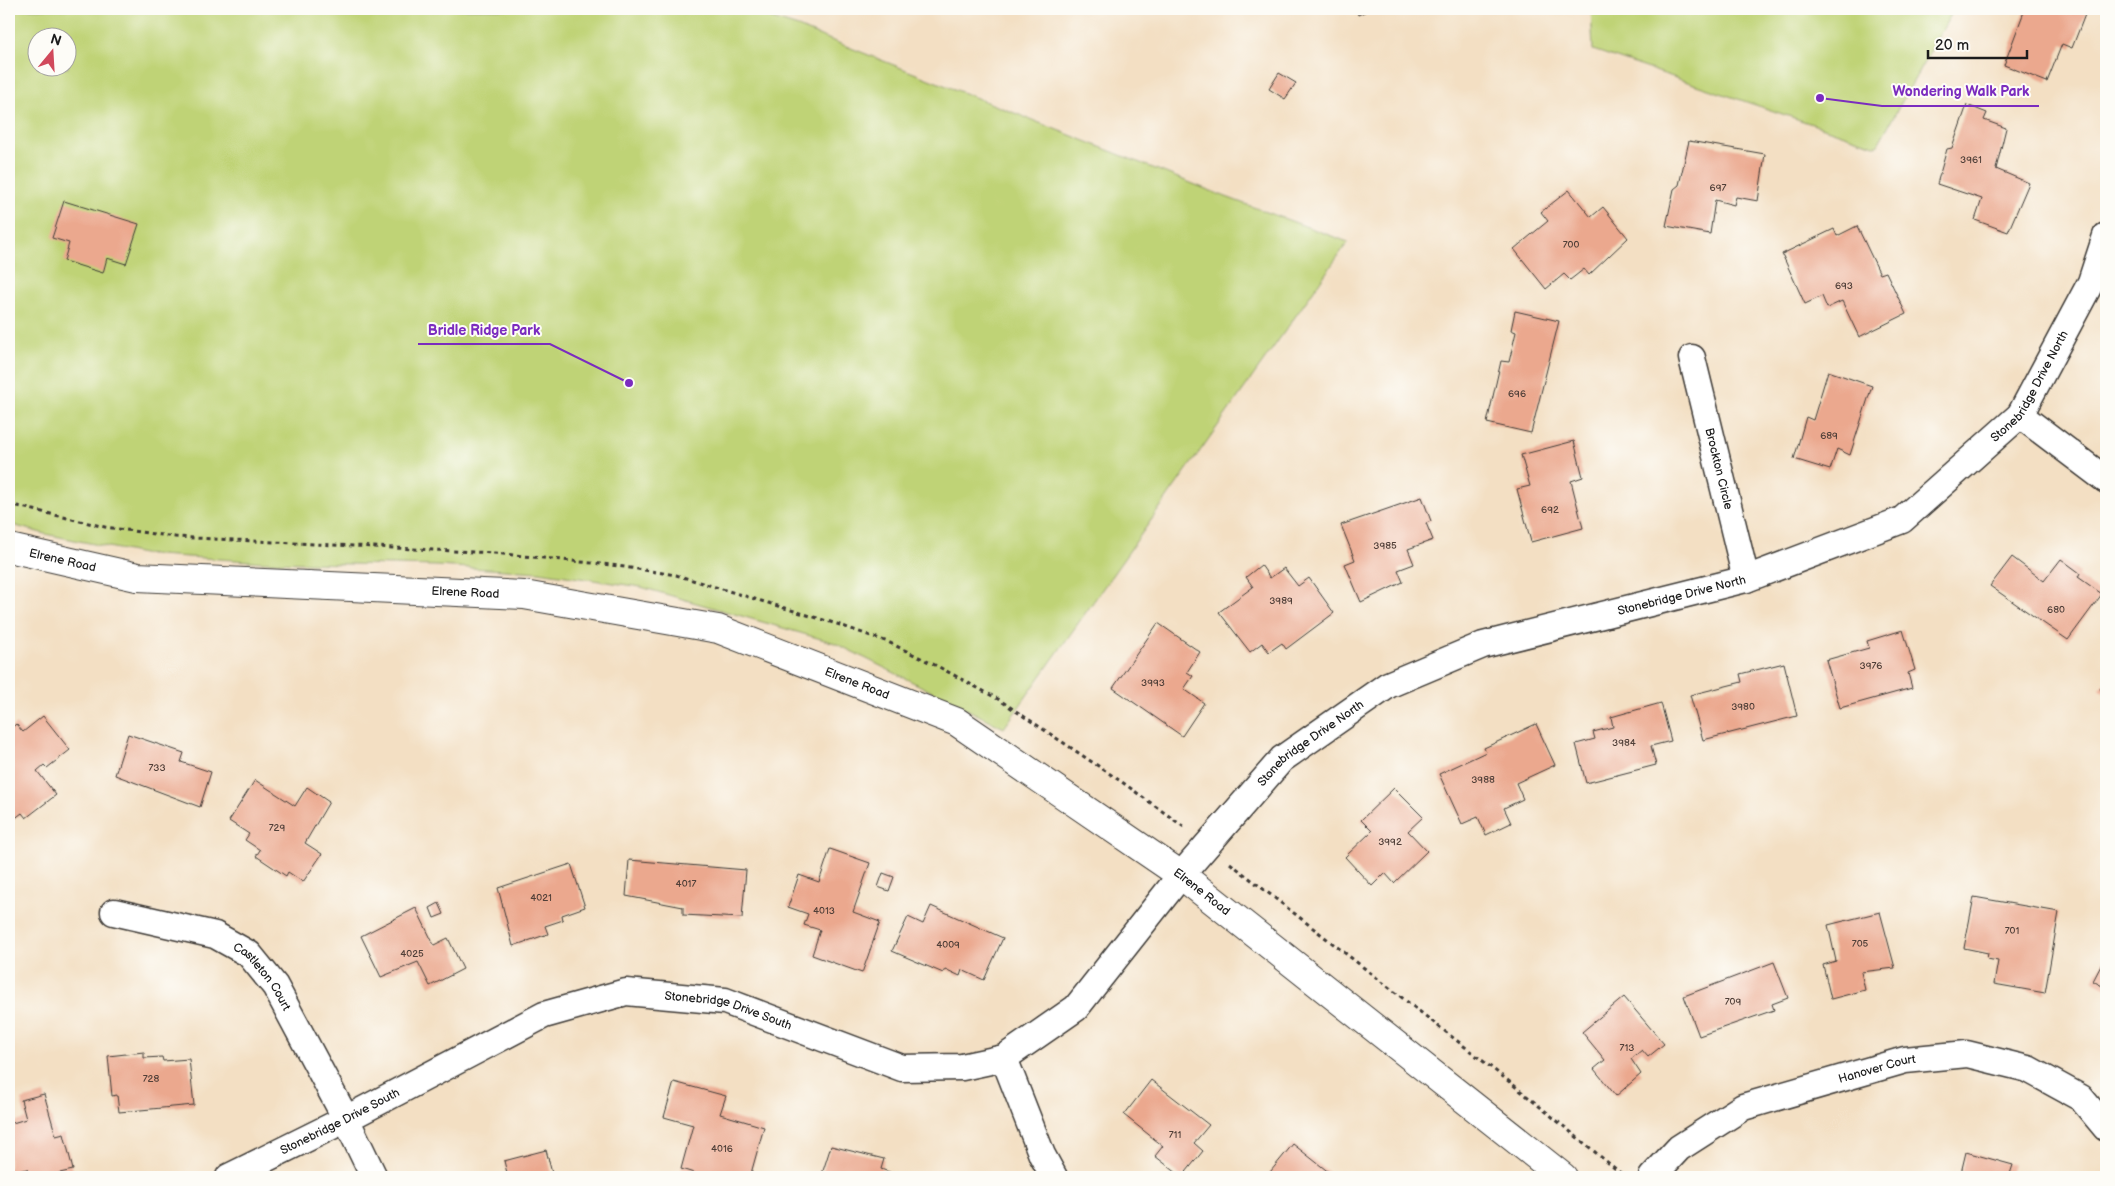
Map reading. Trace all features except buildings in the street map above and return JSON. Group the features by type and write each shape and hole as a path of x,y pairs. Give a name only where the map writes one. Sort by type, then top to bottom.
{"street":[{"name":"Stonebridge Drive North","path":"1181,875 1282,759 1388,685 1483,645 1746,579 1902,520 2020,415 2091,282 2106,236"},
{"name":"Brockton Circle","path":"1692,358 1746,579"},
{"path":"2020,415 2106,480"},
{"name":"Elrene Road","path":"9,548 137,576 524,595 718,629 957,722 1181,875 1563,1177"},
{"name":"Stonebridge Drive South","path":"229,1177 346,1119 544,1015 626,992 725,1000 902,1068 962,1067 1004,1058 1076,1008 1181,875"},
{"name":"Castleton Court","path":"114,912 215,935 250,954 275,986 346,1119 374,1177"},
{"name":"Hanover Court","path":"1652,1177 1679,1148 1743,1106 1905,1060 1967,1054 2028,1068 2081,1098 2106,1128"},
{"path":"1004,1058 1042,1155 1054,1177"}],"path":[{"path":"9,261 9,266"},
{"path":"9,504 105,527 175,537 494,553 611,564 676,575 694,580 837,624 888,642 998,699 1122,782 1207,845 1504,1077 1626,1177"}],"green space":[{"path":"9,9 742,9 798,27 1226,197 1348,242 1004,728 835,643 641,587 539,572 437,566 264,562 143,554 45,534 9,524"},
{"path":"1591,9 1954,9 1877,146 1593,50"}],"place":[{"name":"Wondering Walk Park","path":"1820,98"},
{"name":"Bridle Ridge Park","path":"629,383"}]}
